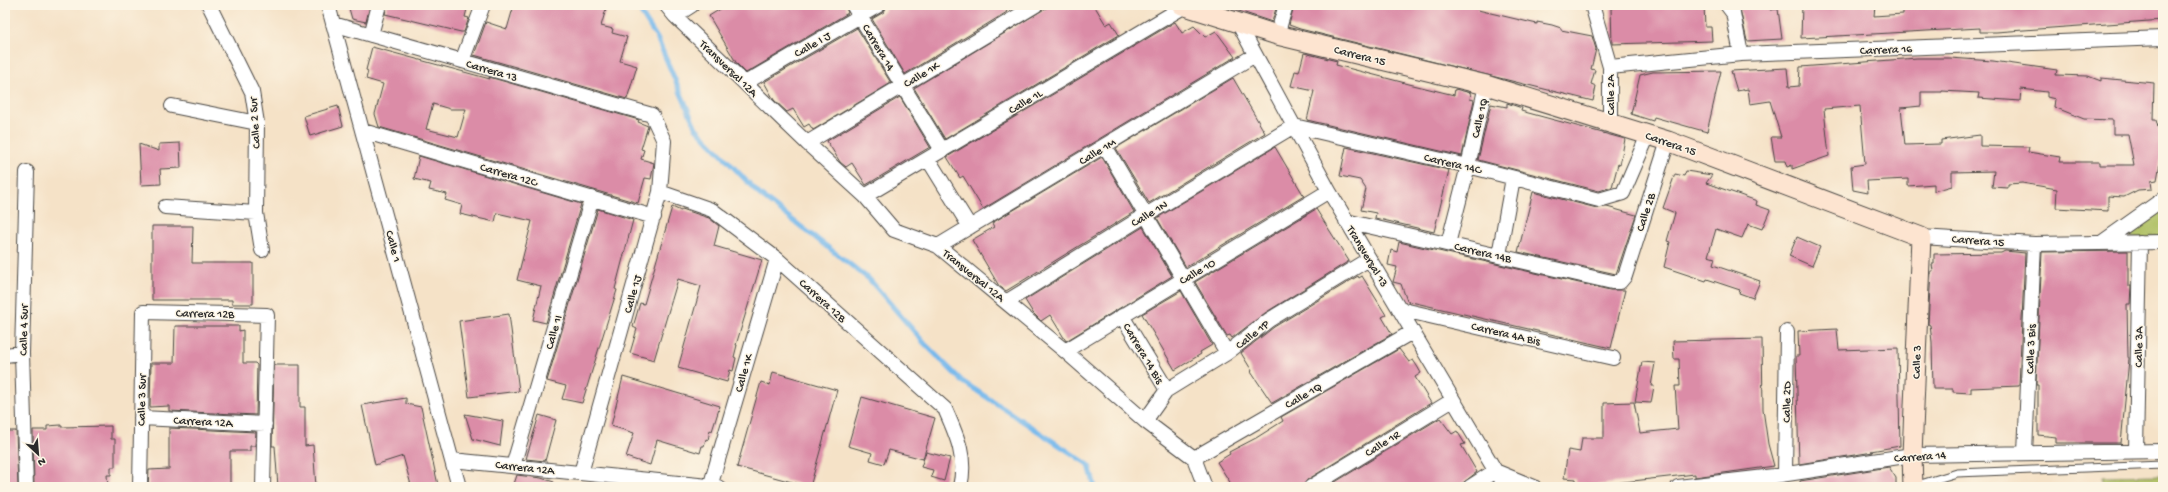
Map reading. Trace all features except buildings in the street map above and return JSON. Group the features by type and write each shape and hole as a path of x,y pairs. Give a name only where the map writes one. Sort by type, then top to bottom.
{"main road":[{"name":"Carrera 15","path":"1183,5 1277,35 1486,85 1668,141 1921,237"},
{"name":"Calle 3","path":"1913,487 1912,455 1921,237"}],"street":[{"name":"Calle 2 Sur","path":"209,5 252,92 257,123 256,213 262,250"},
{"name":"Calle 1","path":"328,5 459,487"},
{"path":"371,35 380,5"},
{"path":"462,61 483,5"},
{"path":"670,10 692,5"},
{"name":"Calle I J","path":"744,83 857,11 879,5"},
{"name":"Calle 1K","path":"807,143 1036,5"},
{"name":"Calle 1L","path":"865,196 1183,5"},
{"path":"1277,35 1286,5"},
{"name":"Calle 2A","path":"1592,5 1610,67 1610,123"},
{"path":"1727,5 1733,14 1741,54"},
{"name":"Transversal 12A","path":"670,10 744,83 865,196 894,230 938,246 1065,351 1146,421 1194,458"},
{"name":"Carrera 14","path":"857,11 942,150"},
{"name":"Transversal 13","path":"1237,21 1329,191 1505,487"},
{"name":"Carrera 13","path":"333,24 652,115"},
{"name":"Carrera 16","path":"1610,67 1741,54 2163,38"},
{"name":"Calle 1M","path":"938,246 1255,55"},
{"name":"Calle 1Q","path":"1448,244 1468,166 1486,85"},
{"path":"172,106 257,123"},
{"name":"Calle 1J","path":"581,472 660,192 664,141 652,115"},
{"name":"Carrera 14C","path":"1294,126 1468,166 1599,200 1611,198 1623,193 1648,135"},
{"name":"Calle 1N","path":"1006,302 1146,215 1294,126"},
{"name":"Carrera 12C","path":"363,131 654,217"},
{"name":"Calle 2B","path":"1620,282 1625,276 1668,141"},
{"path":"1105,146 1227,353"},
{"path":"928,159 970,228"},
{"name":"Calle 4 Sur","path":"26,487 22,353 28,172"},
{"path":"1499,255 1513,178"},
{"name":"Calle 1O","path":"1065,351 1329,191"},
{"name":"Carrera 12B","path":"660,192 712,210 777,259 945,409 960,441 963,474 960,487"},
{"name":"Calle 1I","path":"513,466 592,198"},
{"path":"2101,243 2163,199"},
{"path":"165,207 256,213"},
{"name":"Carrera 14B","path":"1346,220 1612,282 1620,282"},
{"name":"Carrera 15","path":"1921,237 2034,244 2163,242"},
{"name":"Calle 3A","path":"2136,451 2140,242"},
{"name":"Calle 3 Bis","path":"2026,453 2034,244"},
{"name":"Calle 1K","path":"713,486 777,259"},
{"name":"Calle 1P","path":"1146,421 1166,390 1227,353 1269,320 1369,259"},
{"name":"Carrera 4A Bis","path":"1399,309 1613,358"},
{"name":"Carrera 12B","path":"143,312 267,315 265,424"},
{"name":"Calle 3 Sur","path":"140,487 143,312"},
{"name":"Carrera 14 Bis","path":"1122,316 1166,390"},
{"name":"Calle 1Q","path":"1194,458 1412,332"},
{"name":"Calle 2D","path":"1778,478 1787,332"},
{"path":"5,355 22,353"},
{"name":"Calle 1R","path":"1311,487 1453,400"},
{"name":"Carrera 12A","path":"141,418 265,424"},
{"path":"263,487 265,424"},
{"name":"Carrera 14","path":"1678,487 1778,478 1912,455 2163,451"},
{"path":"1194,458 1205,487"},
{"name":"Carrera 12A","path":"452,460 713,486"},
{"path":"1470,487 1495,471 1534,487"}],"lane":[{"path":"1913,487 1956,473 2163,465"}],"green space":[{"path":"2163,208 2163,238 2132,238 2127,233"},
{"path":"2163,475 2163,487 2103,487 2103,476"}],"waterway":[{"path":"636,5 657,38 696,128 760,195 869,279 925,344 962,381 1089,465 1095,487"}]}
